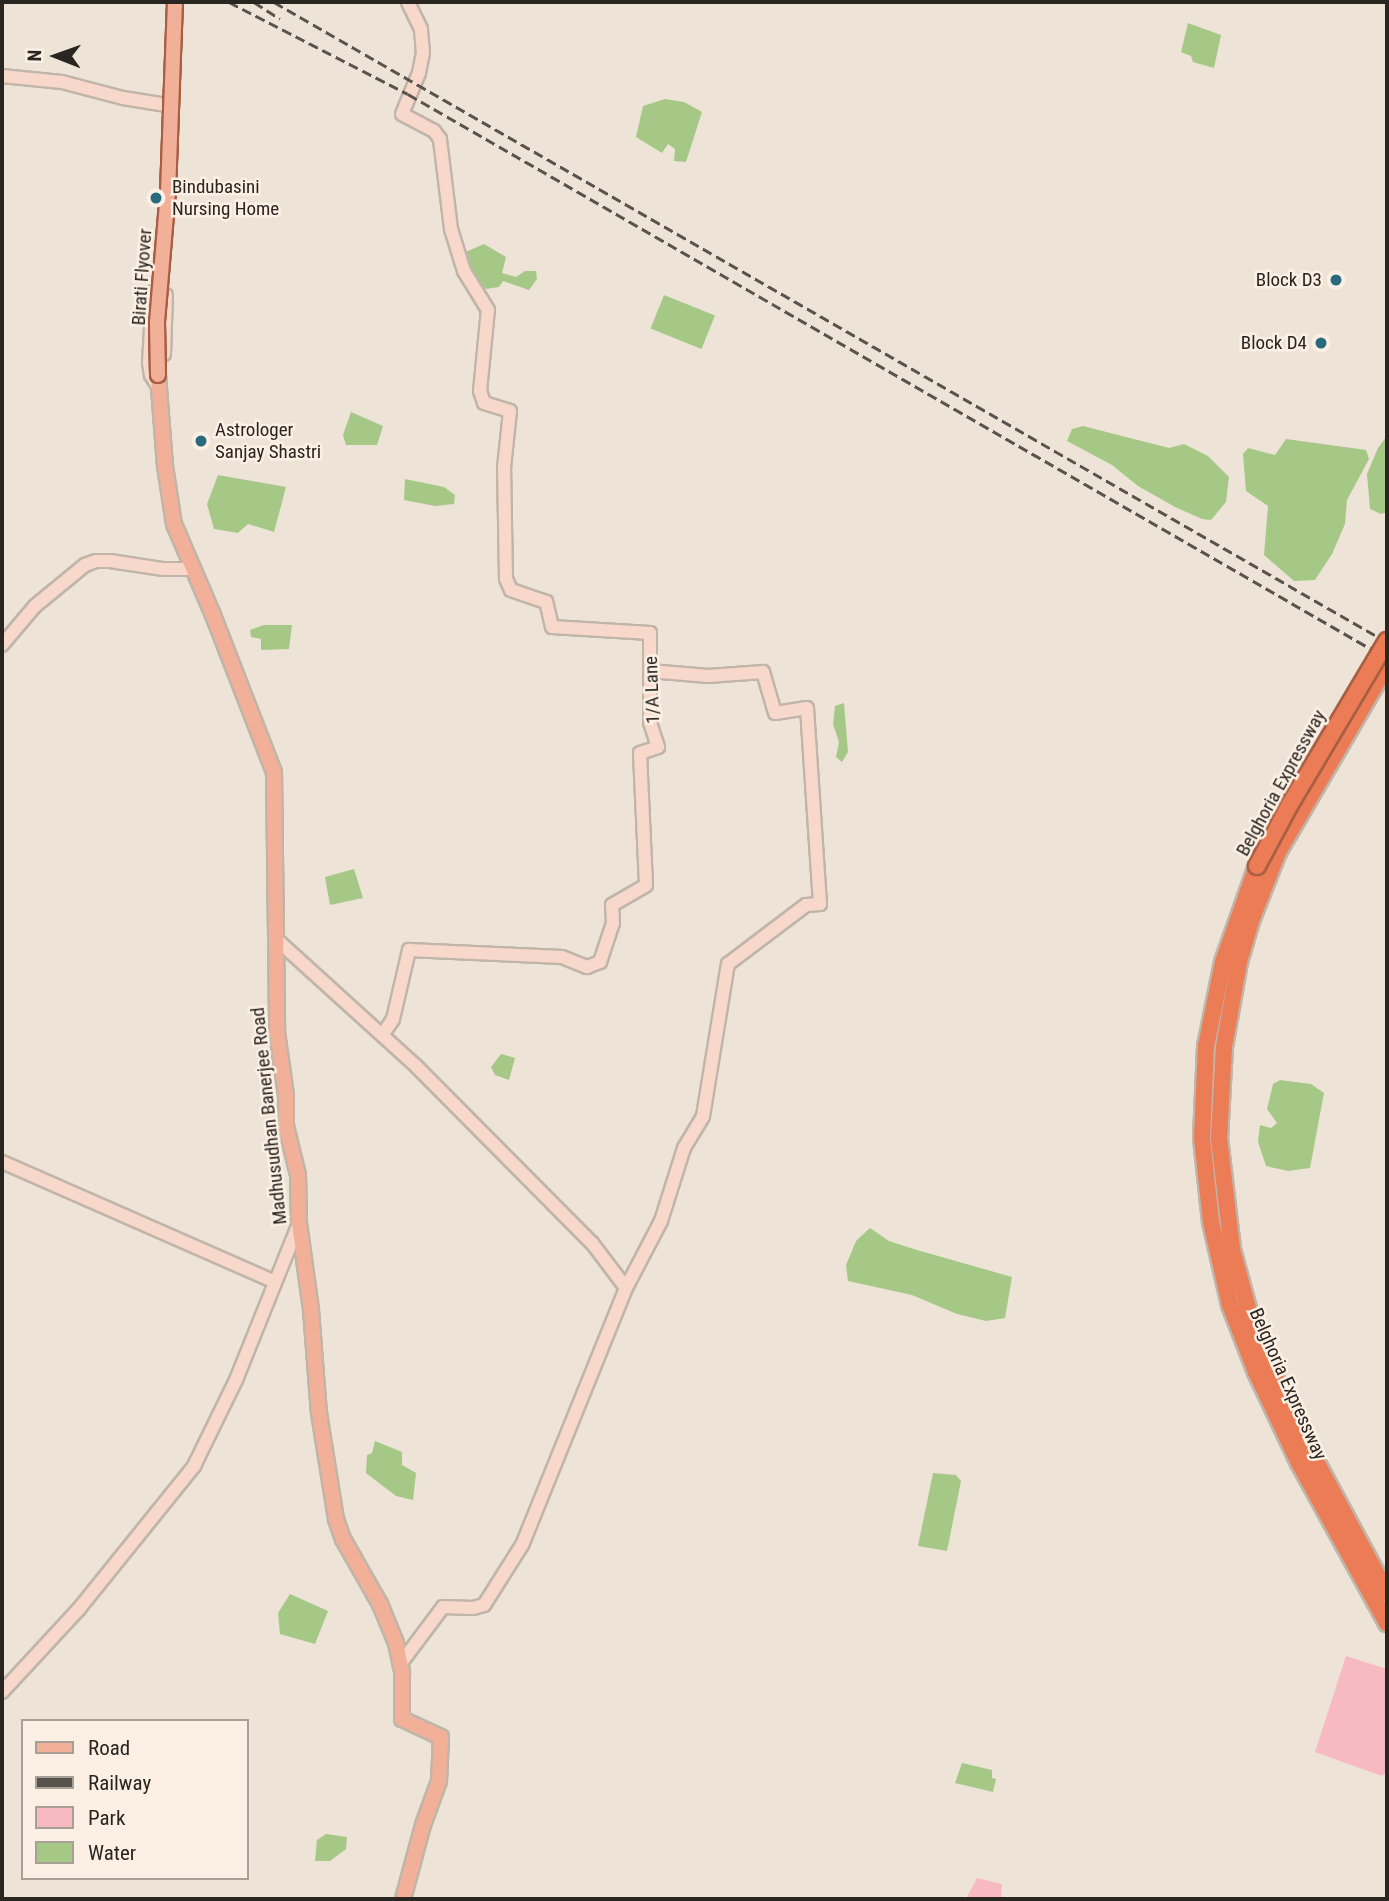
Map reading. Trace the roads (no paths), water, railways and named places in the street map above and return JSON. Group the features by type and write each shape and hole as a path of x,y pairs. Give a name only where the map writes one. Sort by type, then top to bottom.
{"highway":[{"name":"Belghoria Expressway","path":"1387,641 1263,868 1223,962 1206,1046 1202,1138 1211,1222 1230,1306 1256,1372 1299,1463 1387,1623"},
{"name":"Belghoria Expressway","path":"1387,665 1299,814 1263,868 1239,962 1224,1047 1219,1138 1232,1249 1253,1327 1273,1375 1387,1593"}],"main road":[{"name":"Birati Flyover","path":"163,443 157,322 168,192 172,6"},
{"name":"Madhusudhan Banerjee Road","path":"163,443 170,506 191,569 213,615 271,759 276,826 277,1032 286,1095 286,1126 298,1175 299,1223 311,1310 319,1413 336,1519 343,1539 380,1604 401,1663 402,1719 441,1737 439,1782 423,1825 403,1899"}],"street":[{"name":"1/A Lane","path":"383,1034 393,1019 409,950 562,957 587,967 600,962 613,923 612,905 646,885 640,753 658,747 650,723 650,633 552,627 546,602 511,590 506,579 505,485 510,411 484,403 480,391 488,310 464,271 451,229 440,139 434,131 402,114 424,53 421,29 408,2"},
{"path":"158,382 164,368 174,196 179,30 172,6"},
{"path":"158,382 150,371 148,345 163,193 172,6"},
{"path":"2,76 62,82 132,100 166,104"},
{"path":"2,645 35,606 85,565 96,561 110,561 163,569 191,569"},
{"path":"401,1663 443,1607 473,1608 484,1605 522,1545 626,1287 661,1221 684,1148 703,1116 728,964 806,905 820,904 807,708 775,713 763,673 708,676 650,671"},
{"path":"276,939 383,1034 592,1243 626,1287"},
{"path":"2,1162 275,1282"},
{"path":"2,1692 78,1610 194,1466 236,1380 299,1223"}],"water":[{"path":"1188,23 1221,35 1214,68 1193,62 1191,56 1181,52"},
{"path":"665,99 684,102 702,112 686,162 674,161 675,149 668,144 662,153 636,137 643,106"},
{"path":"484,244 506,257 502,273 516,277 525,271 536,271 537,279 529,290 503,281 499,287 486,289 473,277 463,253"},
{"path":"664,295 715,316 702,349 651,328"},
{"path":"351,412 383,426 377,445 346,445 343,435"},
{"path":"1083,426 1169,448 1184,444 1208,456 1229,477 1226,502 1211,520 1202,519 1175,507 1138,486 1112,465 1067,441 1072,429"},
{"path":"1387,436 1387,512 1381,514 1370,509 1367,474 1378,448"},
{"path":"1286,439 1366,450 1369,459 1347,500 1345,524 1332,554 1315,580 1294,581 1264,555 1268,506 1246,491 1243,454 1248,448 1275,455"},
{"path":"218,475 286,487 274,532 248,524 238,533 214,529 207,504"},
{"path":"405,479 444,487 455,495 454,504 435,506 404,500"},
{"path":"264,625 292,625 289,649 261,650 261,639 251,637 250,630"},
{"path":"844,703 848,752 842,762 836,757 839,742 833,724 835,706"},
{"path":"354,869 363,898 330,905 325,877"},
{"path":"501,1054 515,1058 509,1080 495,1075 491,1067"},
{"path":"1280,1080 1311,1084 1324,1093 1310,1168 1288,1171 1266,1166 1258,1142 1260,1125 1271,1128 1277,1123 1267,1109 1273,1084"},
{"path":"870,1228 889,1241 1012,1277 1005,1318 986,1321 957,1314 912,1295 848,1281 846,1265 856,1241"},
{"path":"375,1441 402,1452 402,1465 416,1473 413,1500 396,1496 366,1473 367,1455 372,1453"},
{"path":"933,1473 956,1475 961,1481 947,1551 918,1546"},
{"path":"290,1594 328,1611 315,1644 280,1634 278,1613"},
{"path":"962,1763 992,1770 992,1778 996,1779 993,1792 955,1783"},
{"path":"326,1834 347,1837 346,1849 330,1861 315,1861 317,1840"}],"railway":[{"path":"229,2 408,94 1387,658"},
{"path":"254,2 280,19"},
{"path":"274,2 1387,642"}],"place":[{"name":"Bindubasini Nursing Home","path":"156,198"},
{"name":"Block D3","path":"1336,280"},
{"name":"Block D4","path":"1321,343"},
{"name":"Astrologer Sanjay Shastri","path":"201,441"}]}
